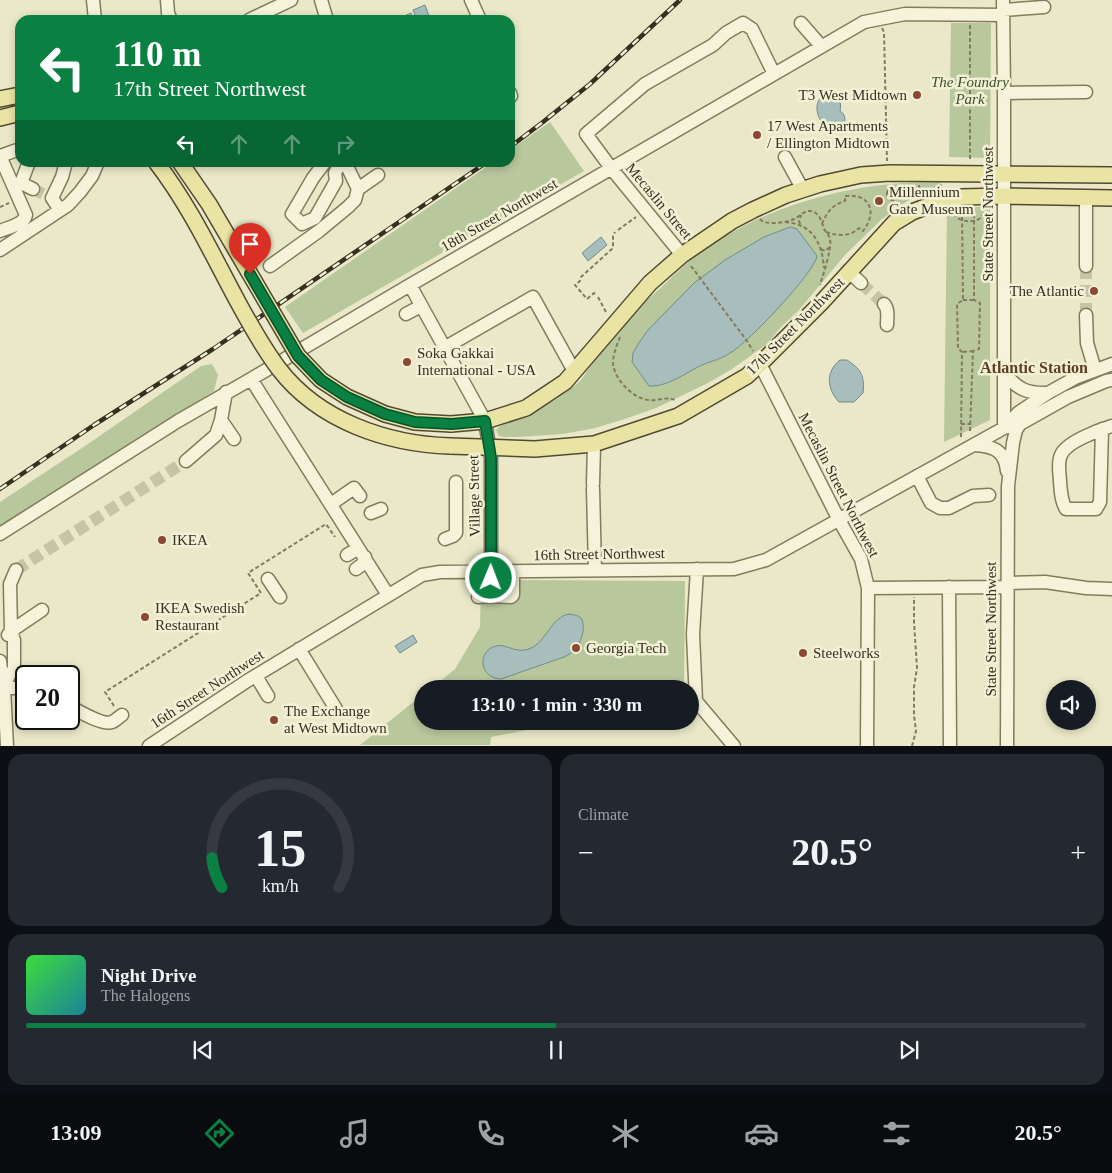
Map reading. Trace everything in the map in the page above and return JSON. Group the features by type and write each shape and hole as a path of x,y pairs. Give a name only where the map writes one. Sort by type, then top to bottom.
{"main road":[{"path":"0,99 15,96"},
{"path":"0,118 15,114"},
{"name":"17th Street Northwest","path":"160,167 187,208 260,342 293,385 324,410 343,421 377,435 410,443 490,448 535,449 594,444 678,416 747,376 756,358 849,272 894,223 912,212 944,200 961,197 1112,198"},
{"path":"183,167 209,204 298,356 310,370 321,380 347,397 385,414 415,422 452,424 485,421 526,408 564,382 650,284 687,260 732,221 786,195 820,184 861,175 890,173 1112,175"}],"street":[{"path":"93,0 94,15"},
{"path":"167,0 169,15"},
{"path":"261,15 291,0"},
{"path":"321,0 326,15"},
{"path":"471,0 478,15"},
{"name":"18th Street Northwest","path":"0,534 226,392 328,338 410,285 864,22 905,14 970,14 1003,8 1044,7"},
{"name":"State Street Northwest","path":"1003,8 1004,428"},
{"name":"Mecaslin Street","path":"687,260 611,168 586,134 645,84 713,45 726,33 743,23 752,29 774,74"},
{"path":"801,23 821,46"},
{"path":"1004,93 1091,92"},
{"path":"0,231 22,222 26,218 0,156 15,151"},
{"path":"785,157 803,190"},
{"path":"27,167 21,182 43,194 60,210"},
{"path":"43,194 62,177 65,167"},
{"path":"2,244 68,205 92,176 96,167"},
{"path":"321,167 312,178 292,214 302,224 315,218 336,181 335,173 338,167"},
{"path":"347,167 358,189"},
{"path":"270,266 348,207 355,200 358,189 378,175"},
{"path":"1086,197 1086,266"},
{"path":"849,272 862,284"},
{"name":"Village Street","path":"410,285 485,421 491,458 491,571 484,597 512,597 513,571"},
{"path":"444,348 533,298 574,371"},
{"path":"884,304 888,311 887,325"},
{"path":"406,314 422,306"},
{"path":"1086,315 1087,344 1095,370"},
{"name":"Mecaslin Street Northwest","path":"756,358 839,520 862,559 868,588 868,746"},
{"name":"16th Street Northwest","path":"1004,428 1018,412 1048,393 1075,378 1112,364"},
{"path":"1004,372 1013,384 1019,388 1048,393"},
{"path":"251,379 331,504 339,534 364,557 388,594"},
{"name":"16th Street Northwest","path":"149,746 299,649 422,575 440,572 734,568 766,560 1004,428 1020,424 1068,397 1112,380"},
{"path":"186,460 216,435 226,392"},
{"path":"221,420 234,438"},
{"name":"State Street Northwest","path":"1007,746 1008,486 1013,443 1016,430 1020,424"},
{"path":"1107,428 1100,502 1096,509 1066,509 1062,503 1059,464 1061,454 1070,445 1107,428"},
{"path":"594,444 595,570"},
{"path":"974,445 995,449 1003,456 1008,486"},
{"path":"917,476 931,502 940,508 949,508 973,496 989,495"},
{"path":"445,539 456,533 456,482"},
{"path":"331,504 354,488 360,496"},
{"path":"356,569 363,564 364,557"},
{"path":"698,569 693,634 696,701 734,746"},
{"path":"4,688 9,675 14,669 10,584 16,570"},
{"path":"268,579 280,598"},
{"path":"868,588 949,587 1045,582 1086,588 1112,589"},
{"path":"949,587 950,746"},
{"path":"11,631 42,610"},
{"path":"299,649 336,709"},
{"path":"0,661 4,688 7,746"},
{"path":"256,676 268,696"},
{"path":"4,688 15,688"},
{"path":"80,711 106,723 121,716"}],"path":[{"path":"970,14 970,160"},
{"path":"880,23 884,32 887,163"},
{"path":"919,181 920,197"},
{"path":"899,192 895,200 886,197 886,193 890,188 894,188 899,192 919,189"},
{"path":"822,224 829,210 834,205 845,201 844,196 861,198 870,205 870,218 863,231 859,228 851,234 842,235 825,232"},
{"path":"974,210 974,300"},
{"path":"955,214 957,218 968,222 979,219 984,210"},
{"path":"782,222 791,220 807,211 814,212 820,218 825,232 830,238 830,246 820,285"},
{"path":"962,212 963,300"},
{"path":"801,215 799,221 802,226"},
{"path":"618,230 637,216"},
{"path":"760,218 763,222 768,223 794,222 813,234 821,249 824,270"},
{"path":"595,294 587,299 575,285 580,281 581,277 612,250 615,232"},
{"path":"821,249 826,250 830,246"},
{"path":"687,260 747,341 756,358"},
{"path":"598,297 607,314"},
{"path":"961,436 962,352 958,348 957,304 963,300 974,300 980,304 979,349 962,352"},
{"path":"621,333 613,362 620,380 631,392 642,399 670,398 675,400"},
{"path":"970,431 973,351"},
{"path":"961,424 971,424"},
{"path":"464,524 476,520"},
{"path":"121,716 105,692 261,592 248,572 326,524 339,534"},
{"path":"912,746 916,731 914,686 917,668 913,588"}],"green space":[{"name":"The Foundry Park","path":"951,23 991,23 990,158 949,157"},
{"path":"550,122 584,171 303,333 285,307 486,167 515,167 515,146"},
{"path":"938,182 943,185 940,189 913,198 881,220 845,255 799,310 767,344 732,369 656,408 595,428 563,434 518,437 499,436 496,430 500,426 551,402 579,382 596,357 639,308 690,260 719,240 746,225 802,202 860,188"},
{"path":"990,206 990,420 944,442 947,212"},
{"path":"212,364 218,375 214,391 0,528 0,502 201,366"},
{"name":"Georgia Tech","path":"481,581 685,581 684,680 442,680 455,669 480,627"},
{"path":"414,701 414,730 527,730 491,737 490,745 360,745"}],"shaded area":[{"path":"425,5 429,15 415,15 413,10"},
{"path":"830,94 839,100 841,105 840,111 845,117 844,125 836,129 829,128 823,124 817,110 818,103 822,97"},
{"path":"790,227 797,229 817,256 805,277 779,307 739,347 727,355 702,365 670,382 649,386 632,362 633,353 648,330 694,283 725,260 764,237"},
{"path":"601,237 607,245 588,261 582,253"},
{"path":"840,360 847,360 852,363 863,377 863,393 854,402 839,402 830,386 830,375"},
{"path":"569,614 581,618 583,629 579,644 570,654 501,679 494,678 485,670 483,659 485,653 490,649 496,646 517,650 533,647 558,619"},
{"path":"413,635 417,642 400,653 395,646"}],"tunnel":[{"path":"33,189 43,194"},
{"path":"1086,266 1086,315"},
{"path":"861,283 884,304"},
{"path":"16,570 186,461"}],"railway":[{"path":"515,143 590,84 680,0"},
{"path":"0,489 94,425 213,349 480,167"}],"place":[{"name":"T3 West Midtown","path":"917,95"},
{"name":"17 West Apartments / Ellington Midtown","path":"757,135"},
{"name":"Millennium Gate Museum","path":"879,201"},
{"name":"The Atlantic","path":"1094,291"},
{"name":"Soka Gakkai International - USA","path":"407,362"},
{"name":"IKEA","path":"162,540"},
{"name":"IKEA Swedish Restaurant","path":"145,617"},
{"name":"Georgia Tech","path":"576,648"},
{"name":"Steelworks","path":"803,653"},
{"name":"The Exchange at West Midtown","path":"274,720"}],"district":[{"name":"Atlantic Station","path":"1034,367"}],"route":[{"path":"250,274 298,356 321,380 347,397 385,414 415,422 452,424 485,421 491,458 491,578"}]}
